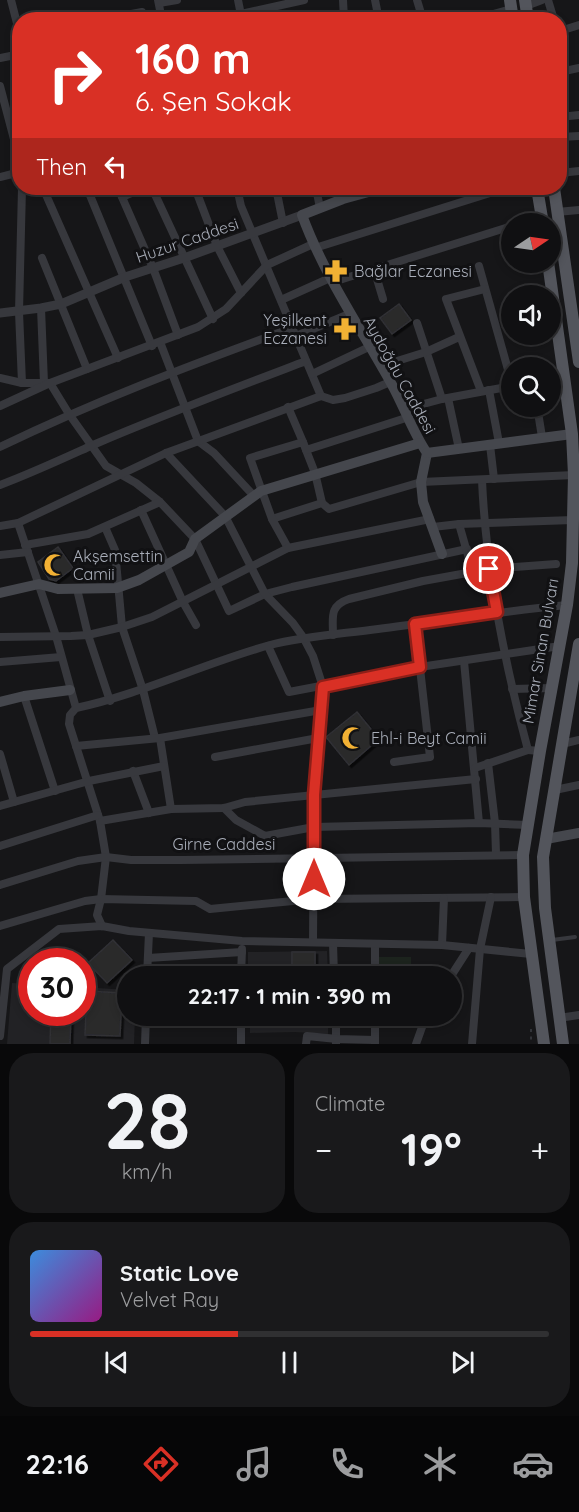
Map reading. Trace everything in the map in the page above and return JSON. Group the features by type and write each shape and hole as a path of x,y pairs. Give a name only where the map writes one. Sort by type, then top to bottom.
{"main road":[{"name":"Huzur Caddesi","path":"302,215 358,195"},
{"path":"538,195 541,213"},
{"path":"549,195 557,212"},
{"path":"555,195 574,292 579,362"},
{"name":"Aydoğdu Caddesi","path":"302,215 331,280 390,382 427,453 421,482 423,502 442,554"},
{"name":"Mimar Sinan Bulvarı","path":"544,1044 524,897 523,855 528,825 534,750 552,688 567,605 572,563 574,475 573,434 550,273"},
{"path":"427,453 573,434"},
{"path":"0,593 39,584 58,589 117,588 139,580 189,552 195,539 257,494 420,442"},
{"path":"563,1044 542,874 566,714 575,685 579,644"},
{"path":"0,702 24,696 70,690"},
{"path":"546,840 579,833"}],"street":[{"path":"159,2 177,0"},
{"path":"260,12 302,0"},
{"path":"526,3 542,0"},
{"path":"0,86 12,132"},
{"path":"22,195 19,312 22,383"},
{"path":"46,195 118,358"},
{"path":"90,195 152,346"},
{"path":"155,195 213,319"},
{"path":"198,195 217,246 241,293"},
{"path":"239,195 241,206 321,396"},
{"path":"277,195 283,223"},
{"path":"317,195 320,208"},
{"path":"342,195 343,199"},
{"path":"0,406 47,383 152,346 213,319 226,309 267,265 314,246 483,195"},
{"path":"122,196 153,268 178,335"},
{"path":"557,212 579,210"},
{"name":"Huzur Caddesi","path":"0,313 61,304 125,277 302,215"},
{"path":"281,300 331,280 501,229"},
{"path":"42,258 87,369"},
{"path":"479,266 504,357"},
{"path":"374,269 383,299"},
{"path":"485,289 446,299 459,337 485,390 494,444 494,479"},
{"path":"41,308 47,383 106,466 136,483 160,502 195,539 229,611 265,594 466,549"},
{"path":"296,336 349,314"},
{"path":"417,323 445,399 459,449"},
{"path":"0,447 69,414 292,328"},
{"path":"381,366 426,352 459,337"},
{"path":"160,342 198,441 257,494 288,548"},
{"path":"312,374 369,347"},
{"path":"0,485 41,470 91,446 184,408 306,361"},
{"path":"561,378 565,377"},
{"path":"0,378 22,383 47,383"},
{"path":"0,526 18,523 166,453 288,407 321,396 333,400 345,398 390,382"},
{"path":"257,494 250,458 304,446 445,399 501,387"},
{"path":"288,407 315,474 322,503 329,509 421,482 574,475"},
{"path":"539,417 542,437"},
{"path":"166,453 225,516 265,594 293,622 303,637 313,656 323,687 314,795 313,942"},
{"path":"475,768 534,750 512,689 504,654 489,569 482,480"},
{"path":"0,555 88,534 160,502"},
{"path":"272,519 322,503"},
{"path":"141,510 183,602 196,625"},
{"path":"0,637 88,635 122,627 152,617 288,548 432,523 573,520"},
{"path":"18,523 56,636 76,708"},
{"path":"459,524 473,573"},
{"path":"105,527 115,550 122,627 158,738 171,809"},
{"path":"333,635 333,613 339,603 423,581 489,569 556,564"},
{"path":"77,589 88,635 110,701"},
{"path":"102,926 96,915 101,899 105,857 99,818 89,781 69,724 70,715 76,708 110,701 185,672 303,637 567,605"},
{"path":"394,762 430,757 415,624"},
{"path":"268,646 289,692 420,667 560,646"},
{"path":"0,662 61,657"},
{"path":"464,661 480,823"},
{"path":"512,689 552,688"},
{"path":"24,696 55,791"},
{"path":"76,746 158,738 321,710"},
{"path":"566,714 579,711"},
{"path":"214,757 318,738"},
{"path":"562,744 579,740"},
{"path":"0,754 14,802"},
{"path":"488,763 496,854"},
{"path":"0,806 89,781 164,766"},
{"path":"133,771 149,813"},
{"path":"0,846 99,818 171,809 224,808 245,802 476,779"},
{"path":"555,790 579,785"},
{"path":"224,808 236,820 265,836 314,827 480,823 528,825"},
{"name":"Girne Caddesi","path":"0,885 78,861 105,857 131,860 523,855"},
{"path":"472,1044 480,949 491,897"},
{"path":"0,926 85,901 101,899 196,901 210,909 315,899 524,897"},
{"path":"442,945 444,898"},
{"path":"0,1036 7,969 59,929 102,926 149,933 242,941 442,945 531,954"},
{"path":"148,966 149,933"},
{"path":"241,966 242,941"},
{"path":"333,943 334,966"},
{"path":"375,944 375,966"},
{"path":"457,966 469,948"},
{"path":"148,958 242,952"},
{"path":"559,1018 579,1015"},
{"path":"146,1026 146,1044"},
{"path":"240,1044 241,1026"},
{"path":"336,1026 336,1042"},
{"path":"306,1040 375,1042 375,1026"},
{"path":"416,1044 422,1026"}],"lane":[{"path":"550,941 575,937"}],"path":[{"path":"531,1028 531,1044"}],"shaded area":[{"path":"327,951 328,966 248,966 248,952"},
{"path":"378,957 411,957 411,966 378,966"},
{"path":"12,983 18,983 18,1026 96,1026 96,988 117,989 117,1026 135,1026 134,1044 7,1044"},
{"path":"250,1026 328,1026 328,1034 250,1033"}],"building":[{"path":"399,304 411,320 392,334 380,318"},
{"name":"Akşemsettin Camii","path":"58,547 73,568 56,581 49,579 38,562"},
{"name":"Ehl-i Beyt Camii","path":"357,712 379,739 349,765 326,737"},
{"path":"113,940 132,960 125,966 117,966 117,974 107,983 96,971 96,956"},
{"path":"292,952 315,952 315,966 292,966"},
{"path":"96,992 117,993 117,1026 120,1026 120,1036 85,1035 85,1026 96,1026"},
{"path":"51,1026 71,1026 70,1044 50,1044"}],"place":[{"name":"Bağlar Eczanesi","path":"336,271"},
{"name":"Yeşilkent Eczanesi","path":"345,329"},
{"name":"Akşemsettin Camii","path":"55,565"},
{"name":"Ehl-i Beyt Camii","path":"353,738"}],"route":[{"path":"314,879 314,795 323,687 420,667 415,624 497,612 489,569"}]}
